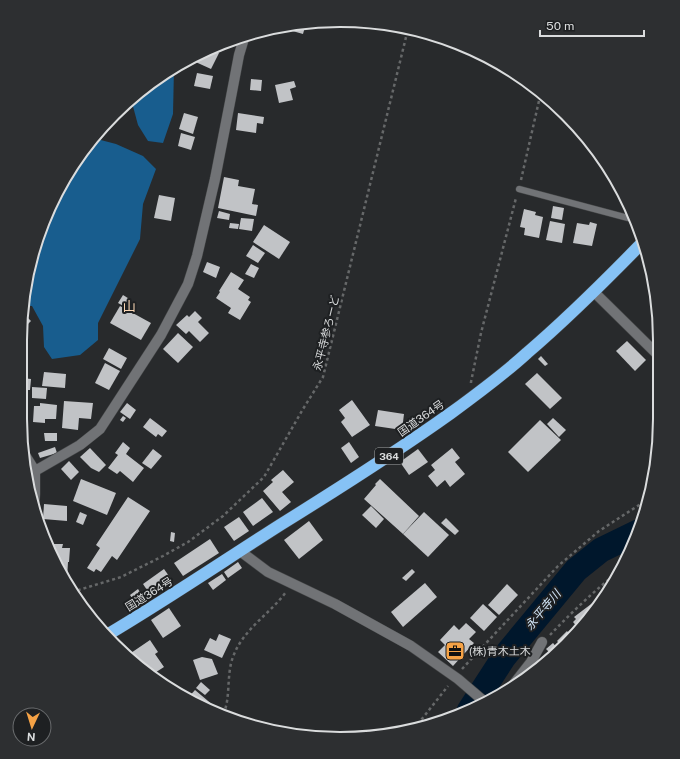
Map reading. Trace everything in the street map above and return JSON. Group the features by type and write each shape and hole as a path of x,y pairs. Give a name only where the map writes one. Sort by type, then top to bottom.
{"highway":[{"name":"国道364号","path":"112,633 156,606 409,443 475,395 527,354 594,292 638,247"}],"street":[{"path":"35,471 80,445 100,429 161,335 188,284 197,256 215,179 243,43"},
{"path":"594,292 653,350"},
{"path":"31,465 35,471 35,488"},
{"path":"240,552 268,572 335,604 411,646 456,678 481,699"},
{"path":"522,673 531,662 542,642"}],"lane":[{"path":"519,189 628,218"}],"path":[{"name":"永平寺参ろーど","path":"78,590 121,577 188,542 223,516 264,477 323,377 407,34"},
{"path":"475,395 471,382 480,340 497,268 519,189 539,99"},
{"path":"420,721 456,678 558,566 599,531 641,504"},
{"path":"542,642 572,612 609,579"},
{"path":"225,710 229,669 233,655 245,635 283,596 292,583"}],"shaded area":[{"path":"174,75 173,114 163,143 148,141 138,125 133,106 149,92"},
{"path":"100,140 116,144 143,156 156,169 143,204 140,239 98,323 98,340 80,355 52,359 44,347 43,326 32,306 29,306 33,279 51,220 69,183 92,149"}],"building":[{"path":"304,30 303,34 292,31"},
{"path":"217,52 219,53 211,69 196,62"},
{"path":"197,73 213,76 210,89 194,86"},
{"path":"251,79 262,80 261,91 250,90"},
{"path":"294,81 296,87 290,89 293,100 279,103 275,85"},
{"path":"184,113 198,117 193,134 179,129"},
{"path":"238,113 264,117 263,124 257,123 256,133 236,130"},
{"path":"181,133 195,137 191,150 178,146"},
{"path":"224,177 239,180 238,186 255,189 252,204 258,205 256,216 218,208"},
{"path":"159,195 175,198 171,221 154,218"},
{"path":"553,206 564,208 562,220 551,218"},
{"path":"524,209 536,212 535,215 543,217 539,238 524,235 525,228 520,227"},
{"path":"219,211 230,214 229,220 217,218"},
{"path":"241,218 254,219 252,231 239,229"},
{"path":"550,221 565,224 562,243 546,240"},
{"path":"590,222 597,224 592,246 573,243 577,223 589,225"},
{"path":"230,223 239,224 238,229 229,228"},
{"path":"264,225 290,242 279,259 253,242"},
{"path":"253,245 265,253 258,263 246,256"},
{"path":"207,262 220,267 216,278 203,272"},
{"path":"251,264 259,268 254,278 245,274"},
{"path":"231,272 244,280 238,289 250,297 248,300 251,302 240,320 228,313 231,308 216,298"},
{"path":"123,295 131,300 127,308 118,303"},
{"path":"120,306 151,323 141,340 110,323"},
{"path":"195,311 202,318 198,322 209,333 200,342 189,331 186,334 176,325 187,315 189,317"},
{"path":"178,333 193,347 178,363 163,349"},
{"path":"627,341 646,360 635,371 616,351"},
{"path":"109,348 127,358 121,369 103,359"},
{"path":"541,356 548,364 545,366 538,359"},
{"path":"105,363 120,371 109,390 95,383"},
{"path":"44,372 66,374 65,388 42,386"},
{"path":"537,373 562,398 550,409 525,384"},
{"path":"27,379 31,379 30,390 27,390"},
{"path":"32,387 47,388 46,399 32,398"},
{"path":"352,400 370,425 352,437 341,422 345,418 339,410"},
{"path":"64,401 93,403 91,419 79,418 78,430 62,428"},
{"path":"40,403 57,405 56,419 45,419 45,423 33,422 34,406 40,406"},
{"path":"127,403 136,410 130,419 120,412"},
{"path":"378,410 404,414 402,430 375,426"},
{"path":"123,416 126,418 123,422 120,420"},
{"path":"150,418 167,431 162,437 158,434 156,437 143,427"},
{"path":"553,418 566,430 559,437 547,424"},
{"path":"540,420 561,440 528,472 508,452"},
{"path":"44,433 57,433 57,441 45,441"},
{"path":"123,442 130,448 126,454 144,468 133,482 120,471 117,474 108,468 118,455 115,453"},
{"path":"349,442 359,457 351,463 341,448"},
{"path":"55,447 57,453 40,458 38,453"},
{"path":"90,448 106,465 99,472 91,468 80,457"},
{"path":"452,448 460,458 455,462 465,474 450,487 445,480 437,487 428,476 435,470 431,465"},
{"path":"153,449 162,456 151,469 142,463"},
{"path":"418,449 428,462 409,475 400,462"},
{"path":"69,461 79,472 71,480 61,469"},
{"path":"283,470 294,482 282,492 291,502 280,511 263,491 273,482 271,480"},
{"path":"81,479 116,493 107,515 73,501"},
{"path":"380,479 419,516 403,534 364,499"},
{"path":"128,497 150,511 117,560 112,556 101,572 96,569 94,572 87,568 100,548 96,545"},
{"path":"262,498 273,512 253,526 243,512"},
{"path":"44,504 67,506 67,521 44,519"},
{"path":"371,506 384,519 376,528 362,515"},
{"path":"80,512 87,515 83,525 76,522"},
{"path":"424,512 449,535 428,557 403,534"},
{"path":"239,517 249,531 234,541 224,527"},
{"path":"446,518 459,531 455,535 441,523"},
{"path":"309,521 323,540 299,559 284,540"},
{"path":"171,532 175,533 174,542 170,541"},
{"path":"210,539 219,553 183,576 174,563"},
{"path":"53,544 63,544 62,548 70,548 67,573"},
{"path":"238,562 242,568 228,578 224,572"},
{"path":"164,569 171,579 149,593 143,584"},
{"path":"412,569 415,572 406,581 402,578"},
{"path":"222,574 226,580 213,590 208,583"},
{"path":"425,583 437,597 403,627 391,612"},
{"path":"507,584 518,595 499,615 488,605"},
{"path":"138,589 144,599 136,604 130,595"},
{"path":"593,602 575,625 573,622 576,619 574,617"},
{"path":"483,604 497,617 484,631 470,618"},
{"path":"169,608 181,626 163,638 151,620"},
{"path":"466,623 476,632 469,639 474,643 453,666 438,652 445,645 440,640 454,625 459,630"},
{"path":"567,631 568,632 561,640 558,642 557,641"},
{"path":"219,634 231,639 222,658 204,650 210,638 216,641"},
{"path":"150,640 158,652 155,654 164,667 156,672 132,652"},
{"path":"553,643 555,645 549,652 546,649"},
{"path":"202,657 212,659 218,674 200,680 193,660"},
{"path":"201,682 210,690 205,695 196,688"},
{"path":"195,690 212,705 202,700 191,694"}],"waterway":[{"name":"永平寺川","path":"475,701 504,657 576,570 601,550 630,536"}],"place":[{"name":"(株)青木土木","path":"455,651"}],"district":[{"name":"山","path":"129,306"}]}
